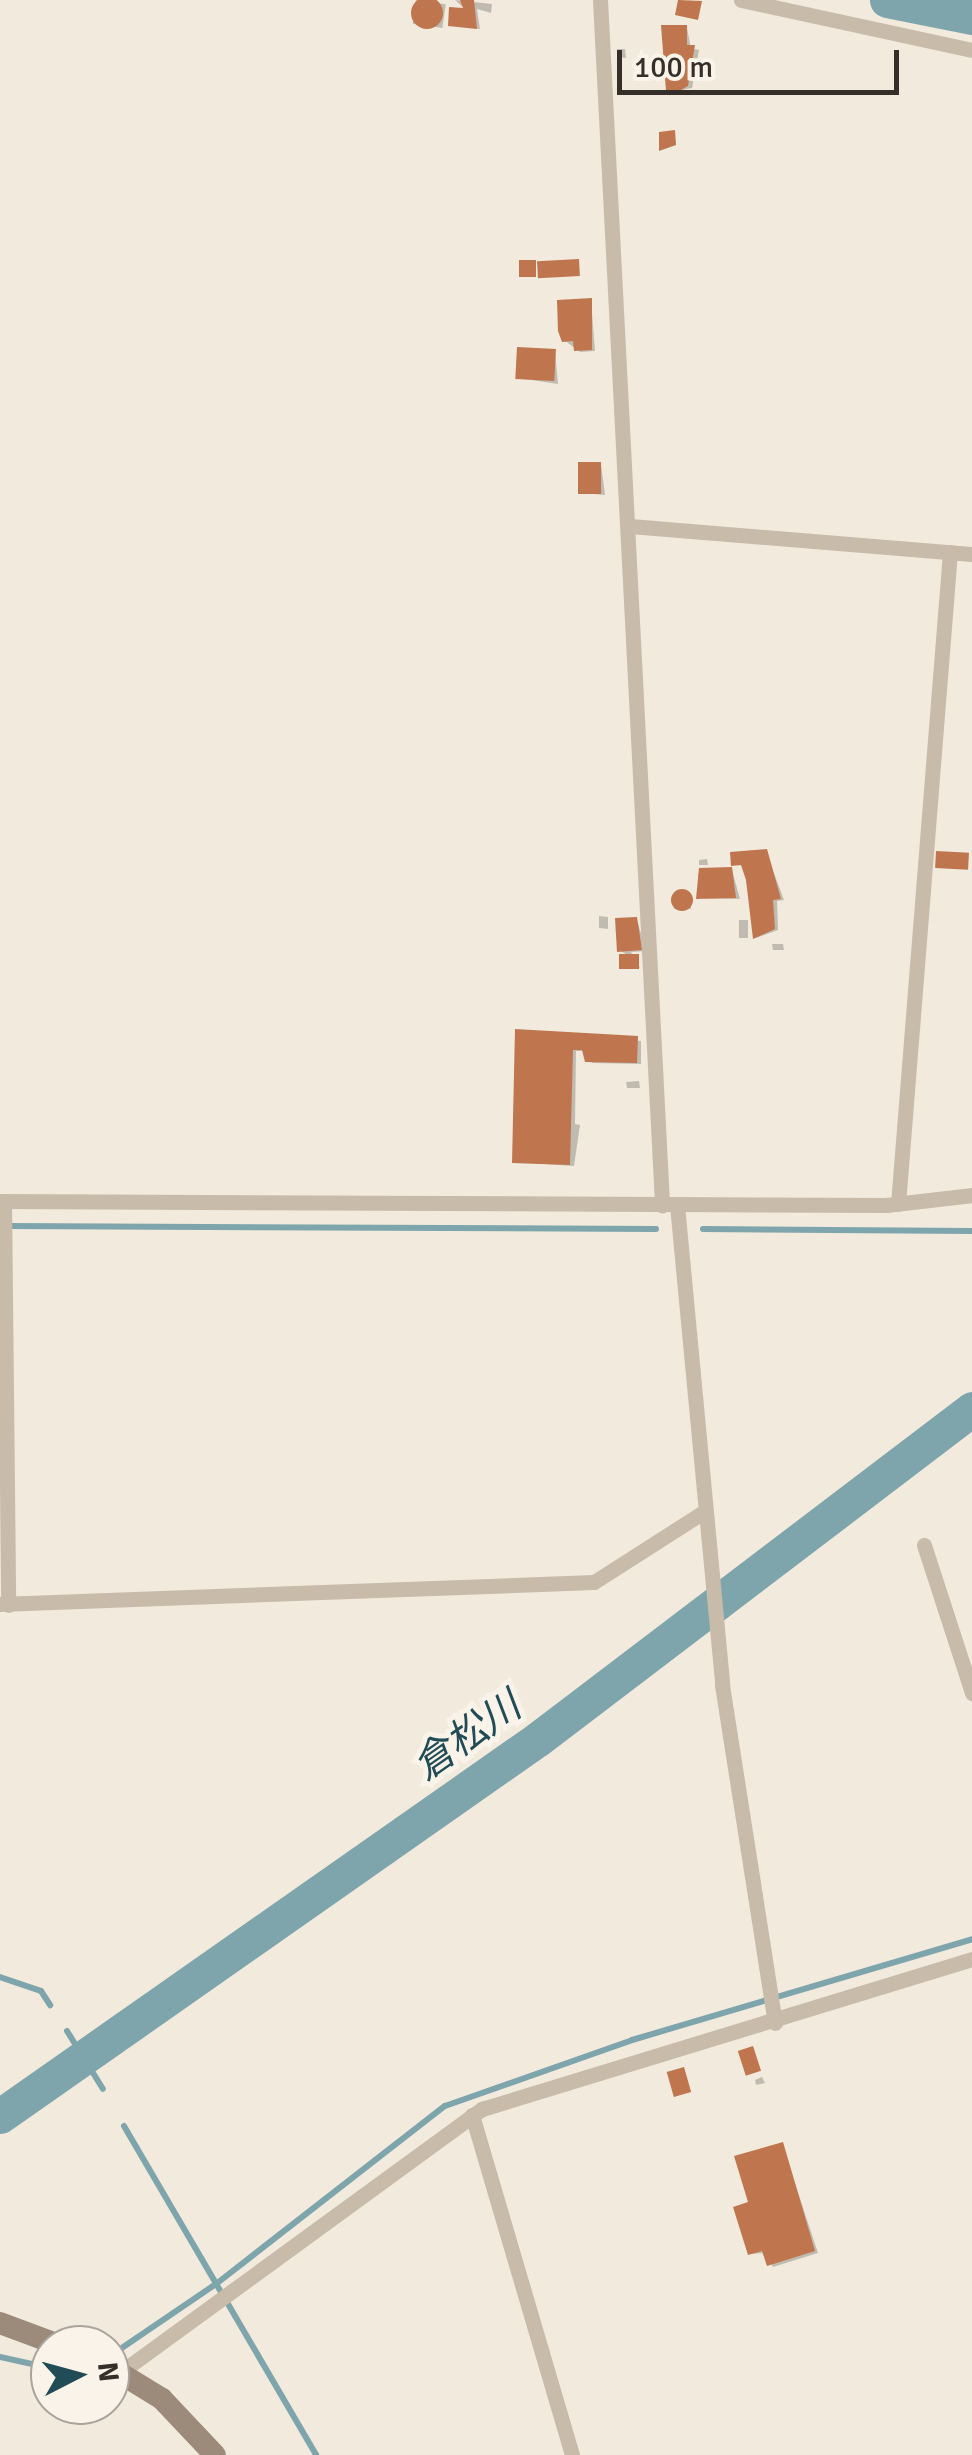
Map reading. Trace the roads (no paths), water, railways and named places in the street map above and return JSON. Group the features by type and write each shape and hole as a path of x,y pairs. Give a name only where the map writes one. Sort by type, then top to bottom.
{"main road":[{"path":"0,2323 30,2334"},
{"path":"130,2379 162,2399 215,2455"}],"street":[{"path":"600,0 670,1205 722,1685 774,2016"},
{"path":"741,0 972,50"},
{"path":"630,526 972,554"},
{"path":"898,1204 950,552"},
{"path":"702,1513 594,1582 4,1605 3,1205 898,1204 972,1195"},
{"path":"924,1544 972,1693"},
{"path":"130,2358 472,2115 774,2016 972,1959"},
{"path":"472,2115 572,2455"}],"waterway":[{"path":"887,0 972,17"},
{"path":"8,1226 656,1229"},
{"path":"703,1229 972,1231"},
{"name":"倉松川","path":"0,2116 538,1739 972,1409"},
{"path":"130,2342 216,2284 445,2106 632,2040 972,1939"},
{"path":"0,1977 41,1991 50,2005"},
{"name":"倉松川","path":"67,2031 103,2089"},
{"path":"124,2126 316,2455"},
{"path":"0,2357 30,2364"}]}
